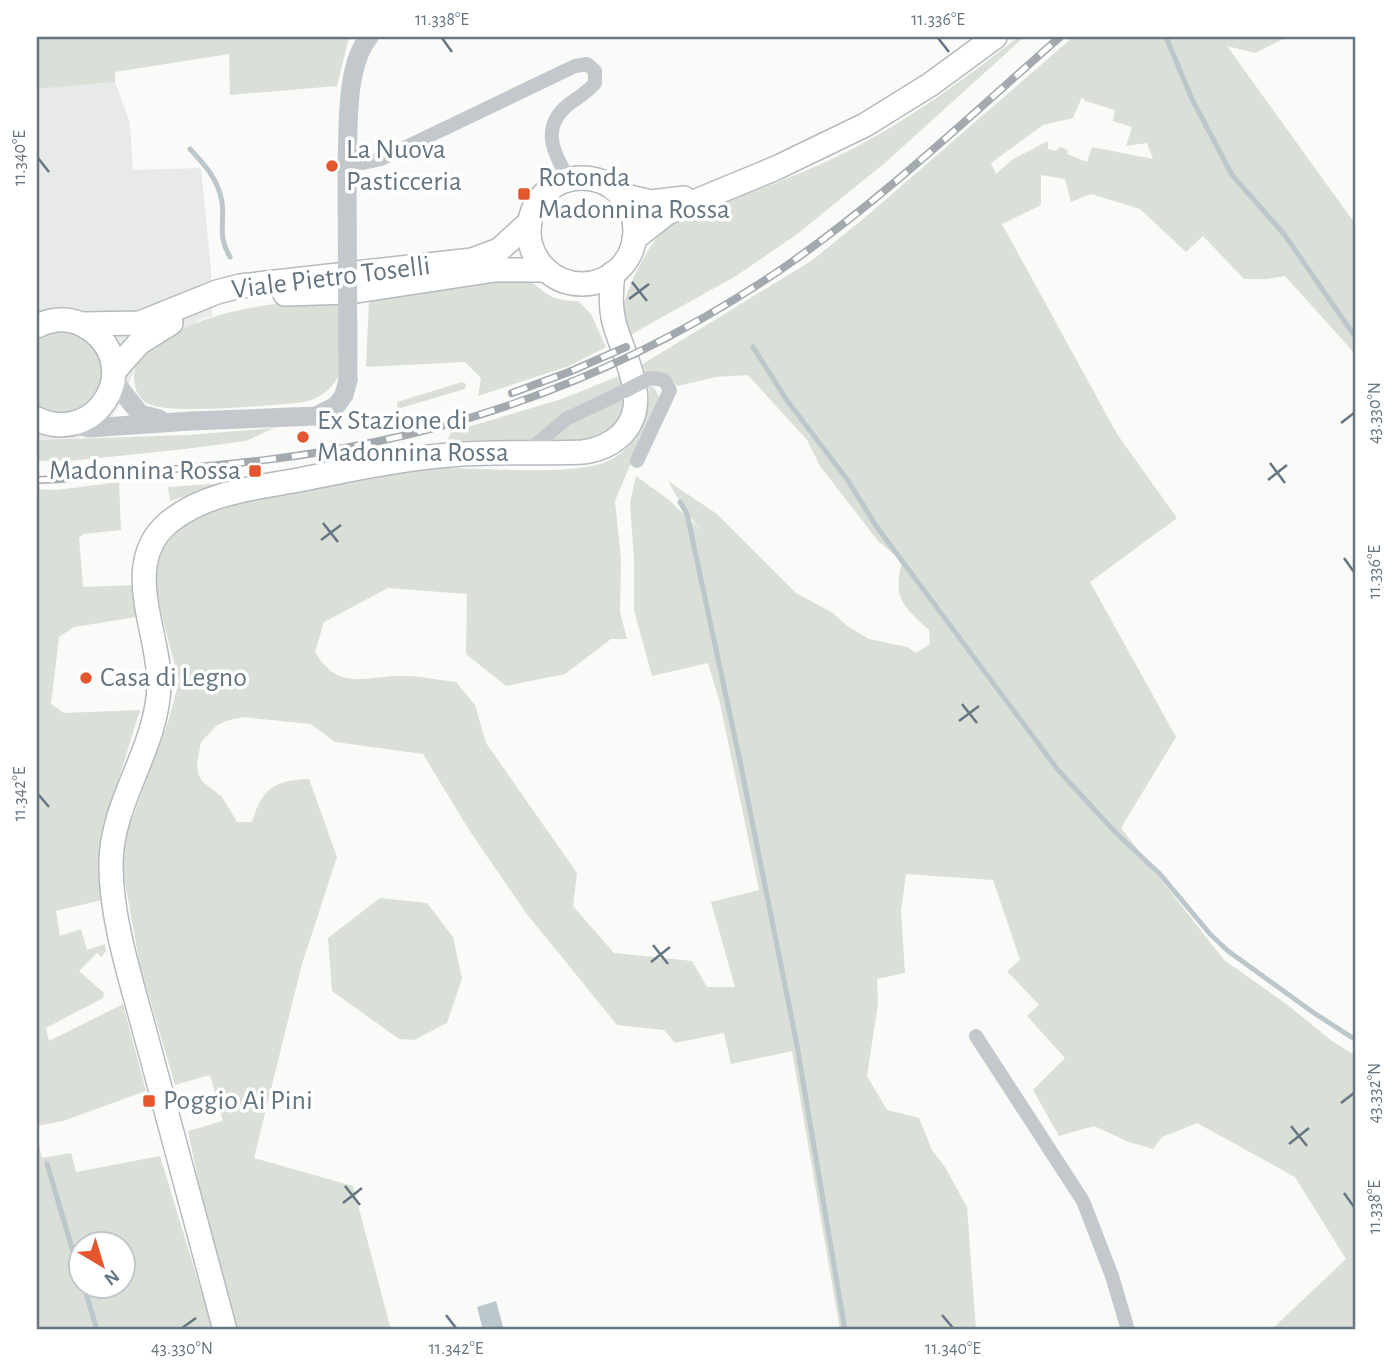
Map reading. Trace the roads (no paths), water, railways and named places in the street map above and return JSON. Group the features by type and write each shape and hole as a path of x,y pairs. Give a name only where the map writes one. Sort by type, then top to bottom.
{"main road":[{"path":"634,239 667,213 788,162 865,125 932,84 995,37"},
{"path":"569,179 584,177 600,181 621,195 651,202 715,193"},
{"name":"Viale Pietro Toselli","path":"37,326 61,320 83,324 140,323 240,286 472,260 499,250 530,222 545,194 552,187 569,179"},
{"path":"582,285 598,282 613,273 629,254 634,239 633,217 621,195"},
{"path":"530,222 531,243 545,270"},
{"name":"Viale Pietro Toselli","path":"72,424 98,409 109,395 114,376 139,343 158,329 206,308 240,299 285,294 350,292 495,270 545,270 561,281 582,285"},
{"path":"225,1330 128,965 112,885 111,853 114,835 147,744 159,697 158,658 145,593 144,576 148,556 159,533 170,521 204,503 235,492 423,458 597,449 615,440 628,427 635,409 635,393 614,322 613,273"},
{"path":"582,285 600,302 614,322"},
{"path":"83,324 105,342 113,358 114,376"},
{"path":"40,423 72,424"}],"street":[{"path":"72,424 89,428 321,415 332,409 341,399 348,380 347,162 351,92 361,47 369,37"},
{"path":"347,162 363,163 381,159 575,66 587,64 595,71 595,83 562,110 551,131 559,160 569,179"},
{"path":"114,376 132,406 145,417 191,421"},
{"path":"526,453 559,423 650,378 664,380 670,390 637,461"},
{"path":"976,1036 1083,1200 1112,1276 1128,1330"}],"waterway":[{"path":"1166,37 1192,99 1232,175 1284,234 1356,338"},
{"path":"190,149 206,167 217,186 222,202 224,242 230,257"},
{"path":"753,347 786,399 849,482 876,526 1058,770 1116,833 1160,874 1210,934 1228,951 1356,1040"},
{"path":"680,502 687,514 796,1040 845,1330"},
{"path":"47,1164 67,1230"},
{"path":"88,1300 97,1330"}],"railway":[{"path":"37,480 243,462 349,447 430,429 484,413 589,374 690,325 786,266 892,184 1060,37"},
{"path":"512,393 626,347"}],"place":[{"name":"La Nuova Pasticceria","path":"332,166"},
{"name":"Rotonda Madonnina Rossa","path":"524,194"},
{"name":"Ex Stazione di Madonnina Rossa","path":"303,437"},
{"name":"Madonnina Rossa","path":"255,471"},
{"name":"Casa di Legno","path":"86,678"},
{"name":"Poggio Ai Pini","path":"149,1101"}]}
